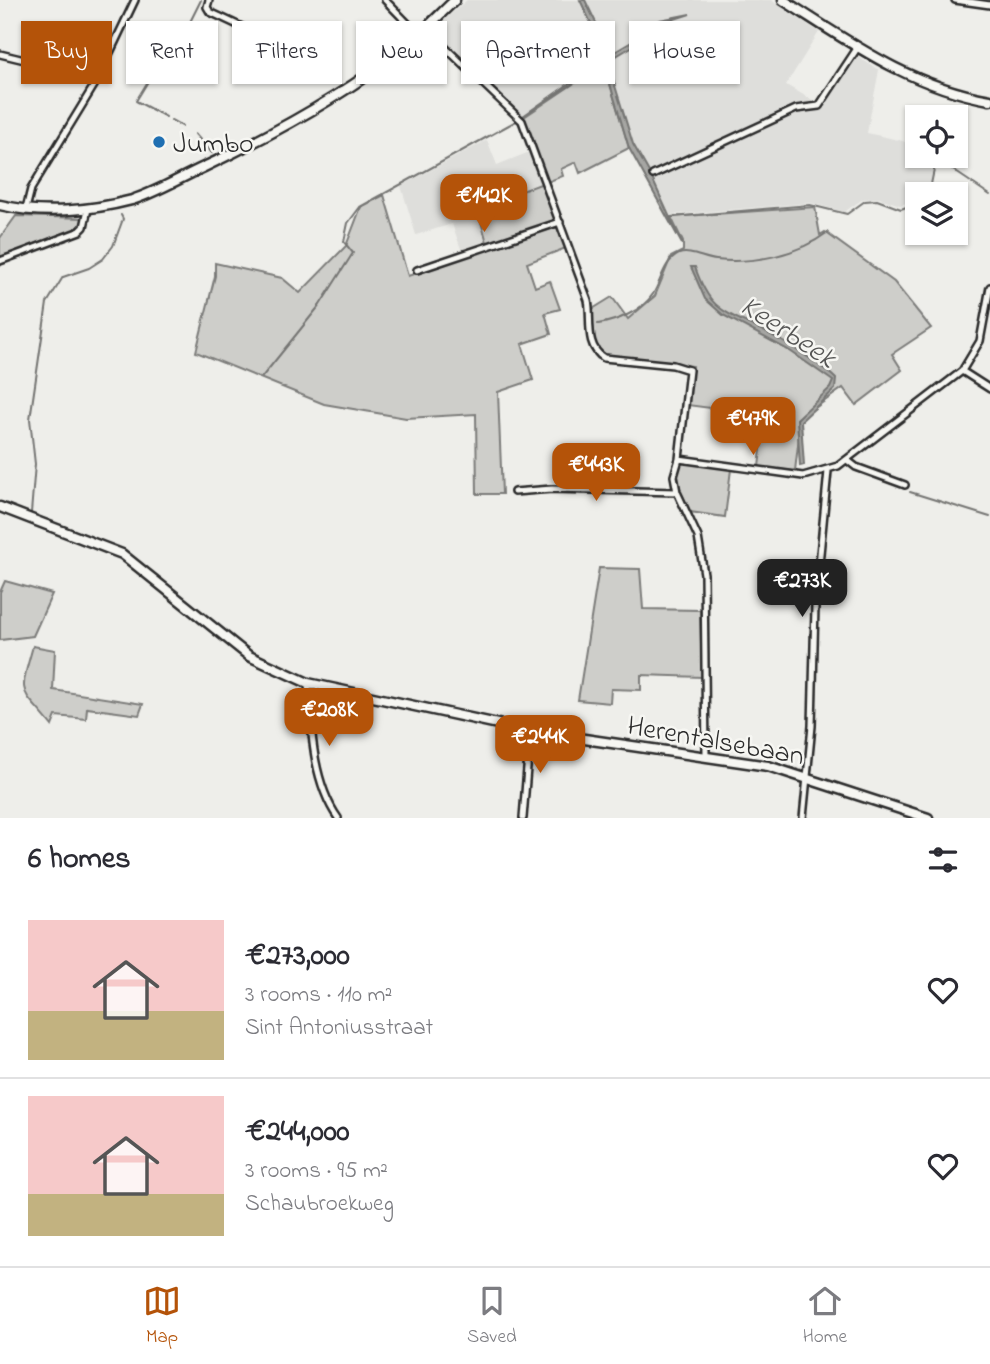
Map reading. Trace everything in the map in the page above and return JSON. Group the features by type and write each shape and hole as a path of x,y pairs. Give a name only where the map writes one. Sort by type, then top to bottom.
{"street":[{"path":"112,48 135,0"},
{"path":"209,0 207,7 210,12 232,22"},
{"path":"385,0 409,21"},
{"path":"433,21 455,0"},
{"path":"783,0 913,79 990,100"},
{"path":"955,0 990,5"},
{"path":"653,174 796,109 819,106 858,47"},
{"path":"0,54 21,59"},
{"path":"447,54 517,114 560,222 587,300 590,329 597,353 604,358 686,366 689,370 677,454 679,459 674,476 677,492 698,537 704,573 706,757"},
{"path":"0,205 26,209 88,209 147,194 221,159 356,82"},
{"path":"26,209 31,189 95,84"},
{"path":"0,261 80,231 84,227 88,209"},
{"path":"416,270 560,222"},
{"path":"679,459 803,476 828,471 847,460 962,371 980,341 990,287"},
{"path":"962,371 990,388"},
{"path":"847,460 856,467 905,485"},
{"path":"803,818 808,778 815,606 828,471"},
{"path":"514,492 677,492"},
{"name":"Herentalsebaan","path":"0,507 122,554 240,650 309,683 530,731 768,766 928,818"},
{"path":"309,683 321,783 338,818"},
{"path":"523,818 530,731"}],"shaded area":[{"path":"467,0 771,0 819,32 786,85 816,102 850,52 879,70 867,133 905,142 905,168 931,168 932,182 905,182 905,204 900,205 879,198 863,199 844,212 811,203 670,215 635,150 613,84 615,84 615,21 461,21 461,59 447,46 447,21 442,21"},
{"path":"580,0 585,0 595,21 590,21"},
{"path":"690,14 668,21 659,21 660,20"},
{"path":"629,44 629,48 615,57 615,52"},
{"path":"488,84 568,84 523,116"},
{"path":"569,84 572,84 523,116"},
{"path":"573,84 610,84 629,148 580,173 576,162 561,169 563,176 547,182 524,117"},
{"path":"610,84 614,84 633,144 682,244 629,148"},
{"path":"487,140 497,165 532,151 545,182 477,207 489,249 464,257 452,224 416,235 401,186"},
{"path":"543,183 566,248 527,263 535,287 550,281 560,309 545,313 551,334 522,344 533,380 498,392 502,494 477,494 476,414 406,418 324,404 196,352 215,276 215,263 282,278 300,293 346,246 361,207 384,195 408,276 489,249 477,208"},
{"path":"815,207 820,235 825,232 894,282 931,328 892,354 902,370 856,405 843,388 801,418 795,471 759,467 765,415 687,405 693,366 601,354 593,338 591,310 612,297 628,319 655,296 671,257 683,251 683,242 671,217"},
{"path":"16,216 84,218 71,232 60,238 0,258 0,238"},
{"path":"691,267 695,267 705,290 716,305 797,350 836,379 835,389 801,421 804,465 800,466 797,419 830,388 833,381 790,351 723,315 705,299"},
{"path":"681,462 731,469 725,517 690,512 677,481"},
{"path":"599,568 640,569 643,609 700,610 702,677 641,675 641,690 611,689 610,703 578,700"},
{"path":"5,581 52,594 33,636 0,640 0,592"},
{"path":"33,646 55,650 53,690 143,704 139,715 87,708 86,719 56,716 52,726 25,691 25,675"}],"waterway":[{"path":"190,21 201,0"},
{"path":"146,84 136,101 166,117"},
{"path":"171,120 182,126"},
{"path":"262,377 320,305 353,253 344,242 348,223 360,207 518,120"},
{"path":"195,134 212,153"},
{"path":"931,182 935,165 941,162 990,195"},
{"path":"672,217 810,205 847,214 865,201 877,200 901,209 905,208"},
{"path":"31,513 35,464 30,419 47,303 63,277 89,268 103,259 113,246 123,219 121,215"},
{"path":"598,324 621,318 648,300 669,262 679,254 688,253 730,261 760,259 803,247 828,232"},
{"name":"Keerbeek","path":"910,492 990,517"}],"place":[{"name":"Jumbo","path":"159,142"}]}
